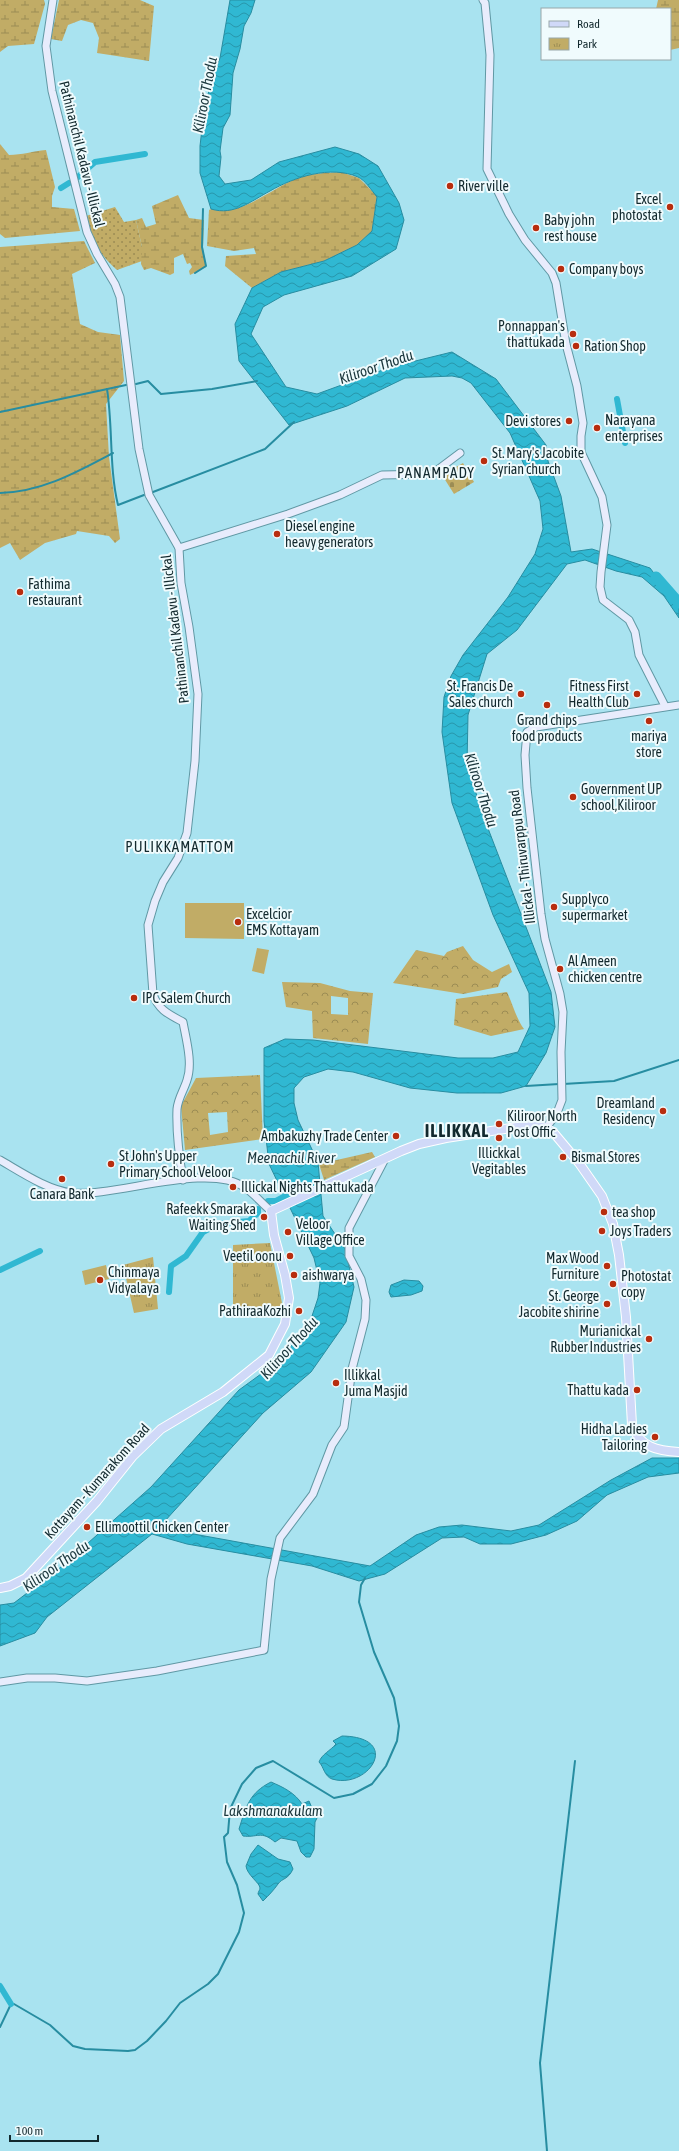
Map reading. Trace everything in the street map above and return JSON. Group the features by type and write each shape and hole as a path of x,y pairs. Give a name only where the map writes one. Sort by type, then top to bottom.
{"main road":[{"path":"274,1209 409,1147 446,1138 517,1127 536,1126 546,1128 553,1132 564,1144 602,1196 613,1224 622,1284 632,1425 635,1433 641,1441 656,1450 679,1452"},
{"name":"Kottayam - Kumarakom Road","path":"0,1588 10,1586 26,1578 97,1501 133,1456 161,1429 223,1392 269,1355 286,1324 288,1298 285,1275 274,1236 274,1209"}],"street":[{"name":"Pathinanchil Kadavu - Illickal","path":"53,0 46,46 52,91 87,232 115,284 120,297 139,449 149,495 179,548 181,583 198,694 195,761 187,833 178,858 158,894 148,925 153,994 155,1002 161,1009 184,1022 188,1053 187,1080 182,1090 177,1107 179,1155 183,1180"},
{"path":"482,0 485,3 490,55 487,169 509,214 525,240 552,273 556,283 566,344 577,386 583,423 580,436 581,452 602,497 607,525 600,587 603,600 628,620 635,632 639,655 665,706"},
{"path":"179,548 288,514 340,495 382,475 432,474 460,453"},
{"name":"Illickal - Thiruvarppu Road","path":"546,1128 557,1113 562,1100 562,1005 550,960 541,914 527,788 525,755 527,732 536,727 679,705"},
{"path":"0,1682 27,1678 55,1678 87,1681 261,1652 264,1648 264,1632 271,1579 280,1538 313,1494 332,1445 344,1427 352,1369 365,1319 366,1300 361,1279 349,1256 349,1228 385,1159"},
{"path":"0,1160 50,1186 71,1192 92,1193 183,1180 229,1181 243,1186 274,1209"}],"green space":[{"path":"0,0 44,0 45,4 34,44 8,46 0,52"},
{"path":"59,0 140,0 154,6 149,61 97,53 99,38 93,23 81,20 68,25 62,41 51,39"},
{"path":"658,0 679,0 679,48 671,50 671,8 656,8"},
{"path":"0,144 9,155 46,150 55,187 52,196 52,207 74,209 80,231 5,238 0,234"},
{"path":"341,172 359,178 377,196 372,231 357,245 324,261 281,272 252,288 225,266 226,256 256,254 254,248 234,251 207,246 209,210 222,211 244,206 303,176"},
{"path":"178,195 189,218 204,220 203,248 206,267 190,275 189,271 192,267 190,263 187,264 183,254 174,258 174,273 170,275 151,268 144,270 141,264 142,247 136,220 142,218 146,227 156,224 152,206"},
{"path":"115,207 124,222 136,220 142,247 142,261 117,270 105,258 97,246 90,232 86,216"},
{"path":"84,241 95,263 72,274 80,324 98,332 120,335 124,381 106,404 109,457 120,539 115,543 109,536 77,531 76,534 45,543 20,560 10,543 0,548 0,247"},
{"path":"463,463 474,482 454,494 442,475"},
{"path":"185,903 244,903 244,939 185,938"},
{"path":"463,946 473,960 492,972 509,964 512,972 501,979 498,987 463,994 393,983 416,950 444,956 447,952"},
{"path":"257,948 269,950 264,974 252,971"},
{"path":"282,982 320,983 350,991 373,993 368,1044 313,1038 312,1011 286,1007","holes":["331,996 348,998 348,1015 331,1014"]},
{"path":"507,992 524,1029 491,1036 454,1025 456,999"},
{"path":"260,1075 263,1139 185,1150 181,1106 196,1078","holes":["227,1112 228,1132 210,1135 208,1113"]},
{"path":"372,1152 375,1157 324,1180 319,1164"},
{"path":"270,1243 284,1313 252,1318 250,1307 233,1308 233,1245"},
{"path":"153,1257 158,1309 134,1313 123,1265"},
{"path":"106,1265 109,1279 85,1285 82,1271"}],"water":[{"name":"Meenachil River","path":"230,0 255,0 251,13 244,26 240,49 233,73 230,115 223,128 219,176 225,184 251,180 279,162 335,147 359,154 378,166 399,203 404,220 396,249 352,276 284,295 263,307 251,334 286,387 317,394 391,367 452,352 496,379 546,445 548,461 561,496 571,552 592,549 650,568 679,606 679,618 664,596 642,577 616,571 585,560 567,564 517,630 487,654 468,715 467,765 484,818 551,992 555,1027 546,1053 526,1086 501,1093 457,1093 410,1088 353,1072 328,1069 304,1077 294,1088 294,1103 298,1120 318,1162 323,1216 345,1249 354,1287 346,1322 311,1372 263,1413 164,1522 174,1526 177,1531 370,1566 416,1535 439,1527 462,1525 511,1531 539,1525 611,1480 652,1458 679,1458 679,1473 648,1477 607,1495 577,1521 546,1535 511,1544 480,1544 464,1537 442,1538 385,1574 359,1581 312,1566 187,1544 152,1534 47,1617 35,1633 0,1646 0,1605 14,1603 61,1567 151,1487 239,1390 272,1366 298,1339 312,1316 318,1298 320,1283 314,1258 269,1164 264,1121 264,1048 285,1039 313,1040 458,1058 493,1058 518,1052 530,1026 529,993 493,915 452,803 442,732 444,697 451,676 463,655 508,597 535,554 543,529 540,501 510,433 471,383 462,378 452,376 405,378 347,406 289,425 239,361 235,324 252,288 281,272 324,261 357,245 372,231 377,197 361,178 336,172 325,172 290,181 235,209 219,211 211,209 200,173 200,146 204,111 212,78 220,58"},
{"path":"404,1280 419,1281 423,1286 422,1291 411,1295 391,1297 389,1292 391,1285"},
{"path":"342,1736 361,1739 371,1745 375,1753 374,1762 368,1770 358,1777 346,1780 329,1778 319,1762 320,1759 336,1744 333,1741"},
{"name":"Lakshmanakulam","path":"271,1782 288,1791 302,1804 309,1801 312,1808 320,1808 321,1810 315,1822 314,1849 310,1857 306,1857 301,1852 297,1841 281,1838 275,1842 262,1835 243,1836 239,1829 249,1801 258,1791"},
{"path":"258,1845 278,1859 290,1862 293,1869 263,1901 258,1894 260,1889 259,1886 249,1873 246,1866 251,1854"}],"waterway":[{"path":"78,177 95,162 145,154"},
{"path":"61,188 69,183"},
{"path":"195,273 206,266 202,247 203,209"},
{"path":"136,384 148,381 161,394 212,389 257,381"},
{"path":"0,412 126,385"},
{"path":"107,389 113,477 118,505 144,495"},
{"path":"617,399 625,443"},
{"path":"153,492 265,449 294,422"},
{"path":"0,493 15,492 45,485 72,474 113,453"},
{"path":"656,577 679,603"},
{"path":"563,1084 614,1081 679,1060"},
{"path":"526,1086 559,1084"},
{"path":"268,1201 276,1201 291,1193"},
{"path":"169,1292 171,1266 186,1256 203,1232 218,1224 249,1221 258,1213 258,1209"},
{"path":"0,1270 40,1251"},
{"path":"0,2027 11,2004 14,2004 50,2025 73,2046 85,2049 135,2050 147,2041 166,2021 180,2003 208,1984 218,1974 239,1932 244,1913 237,1885 227,1862 224,1837 228,1833 230,1809 242,1784 256,1768 273,1761 334,1798 353,1794 372,1784 386,1766 397,1741 399,1726 394,1698 374,1652 359,1602 361,1585 365,1578"},
{"path":"547,2151 540,2063 575,1761"},
{"path":"0,1986 11,2004"}],"place":[{"name":"River ville","path":"450,186"},
{"name":"Excel photostat","path":"670,207"},
{"name":"Baby john rest house","path":"536,228"},
{"name":"Company boys","path":"561,269"},
{"name":"Ponnappan's thattukada","path":"573,334"},
{"name":"Ration Shop","path":"576,346"},
{"name":"Devi stores","path":"569,421"},
{"name":"Narayana enterprises","path":"597,428"},
{"name":"St. Mary's Jacobite Syrian church","path":"484,461"},
{"name":"Diesel engine heavy generators","path":"277,534"},
{"name":"Fathima restaurant","path":"20,592"},
{"name":"St. Francis De Sales church","path":"521,694"},
{"name":"Fitness First Health Club","path":"637,694"},
{"name":"Grand chips food products","path":"547,705"},
{"name":"mariya store","path":"649,721"},
{"name":"Government UP school,Kiliroor","path":"573,797"},
{"name":"Supplyco supermarket","path":"554,907"},
{"name":"Excelcior EMS Kottayam","path":"238,922"},
{"name":"Al Ameen chicken centre","path":"560,969"},
{"name":"IPC Salem Church","path":"134,998"},
{"name":"Dreamland Residency","path":"663,1111"},
{"name":"Kiliroor North Post Offic","path":"499,1124"},
{"name":"Ambakuzhy Trade Center","path":"396,1136"},
{"name":"Illickkal Vegitables","path":"499,1138"},
{"name":"Bismal Stores","path":"563,1157"},
{"name":"St John's Upper Primary School Veloor","path":"111,1164"},
{"name":"Canara Bank","path":"62,1179"},
{"name":"Illickal Nights Thattukada","path":"233,1187"},
{"name":"tea shop","path":"604,1212"},
{"name":"Rafeekk Smaraka Waiting Shed","path":"264,1217"},
{"name":"Joys Traders","path":"602,1231"},
{"name":"Veloor Village Office","path":"288,1232"},
{"name":"Veetil oonu","path":"290,1256"},
{"name":"Max Wood Furniture","path":"607,1266"},
{"name":"aishwarya","path":"294,1275"},
{"name":"Chinmaya Vidyalaya","path":"100,1280"},
{"name":"Photostat copy","path":"613,1284"},
{"name":"St. George Jacobite shirine","path":"607,1304"},
{"name":"PathiraaKozhi","path":"299,1311"},
{"name":"Murianickal Rubber Industries","path":"649,1339"},
{"name":"Illikkal Juma Masjid","path":"336,1383"},
{"name":"Thattu kada","path":"637,1390"},
{"name":"Hidha Ladies Tailoring","path":"655,1437"},
{"name":"Ellimoottil Chicken Center","path":"87,1527"}],"district":[{"name":"PANAMPADY","path":"436,473"},
{"name":"PULIKKAMATTOM","path":"180,847"},
{"name":"ILLIKKAL","path":"457,1131"}],"water label":[{"name":"Kiliroor Thodu","path":"205,95"},
{"name":"Kiliroor Thodu","path":"376,367"},
{"name":"Kiliroor Thodu","path":"481,790"},
{"name":"Kiliroor Thodu","path":"289,1348"},
{"name":"Kiliroor Thodu","path":"56,1566"}]}
